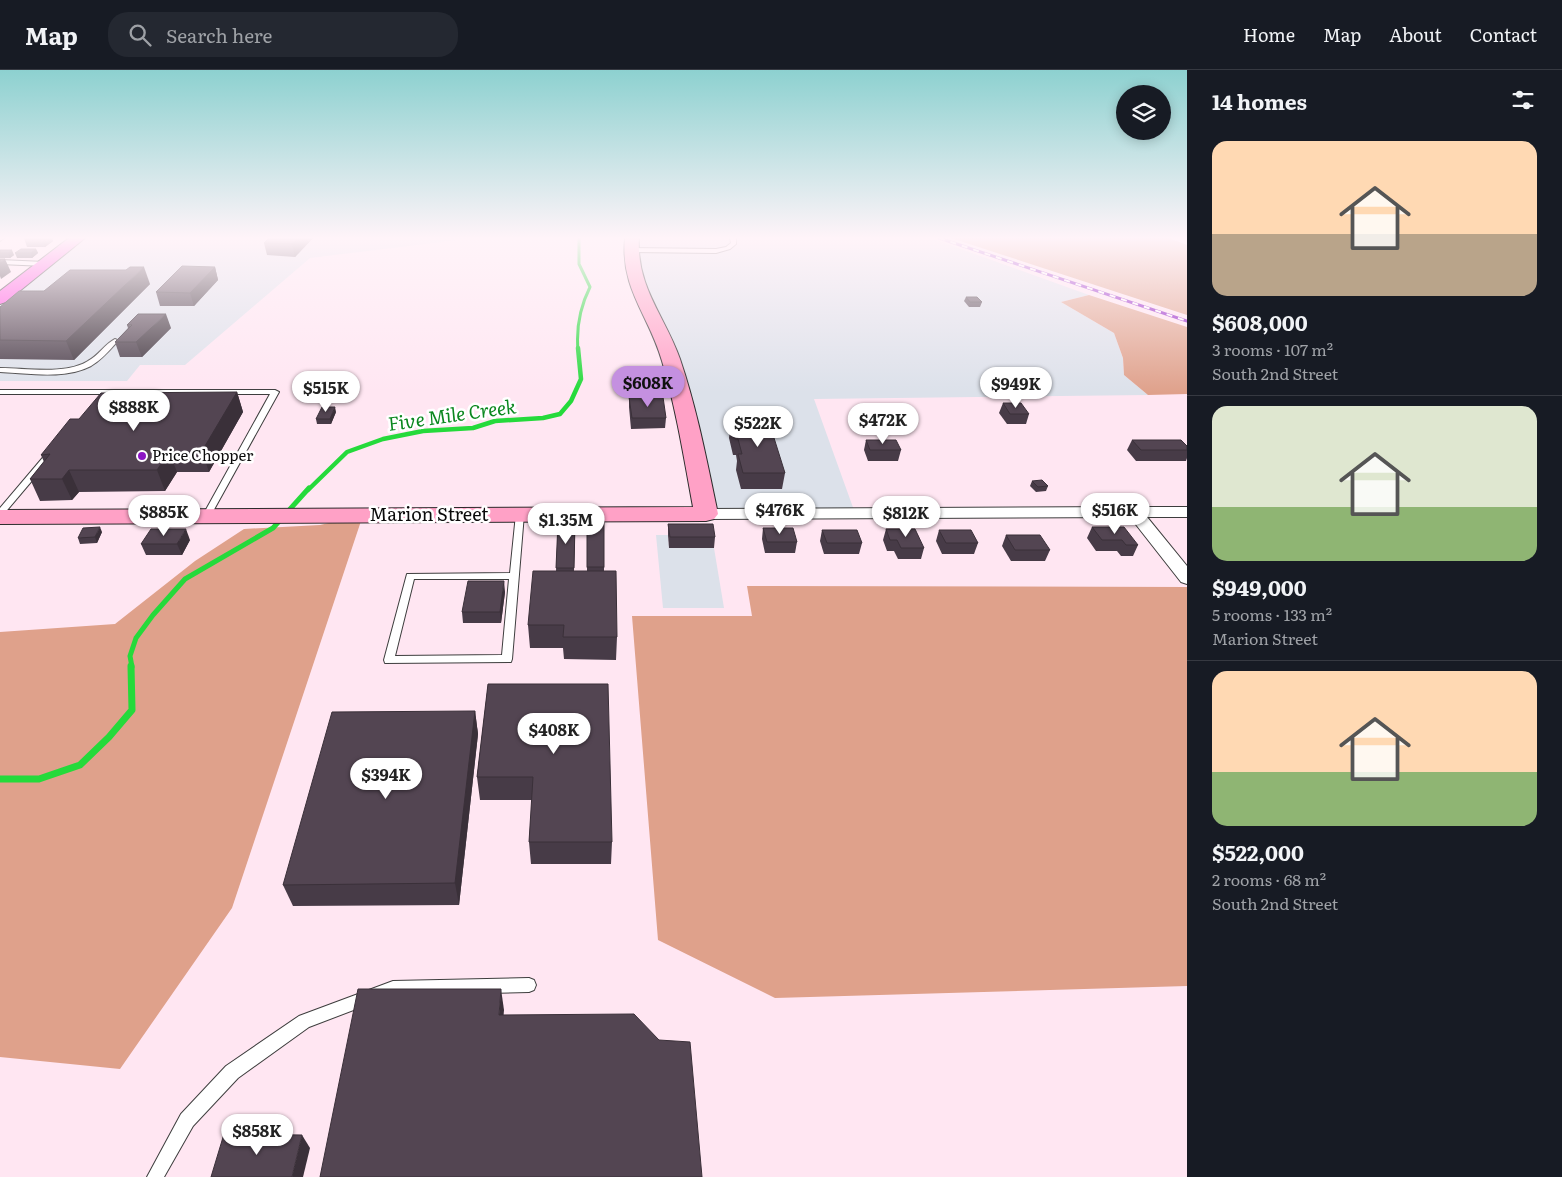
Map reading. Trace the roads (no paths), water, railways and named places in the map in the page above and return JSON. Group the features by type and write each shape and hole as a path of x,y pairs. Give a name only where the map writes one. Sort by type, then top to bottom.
{"highway":[{"path":"0,299 12,290"}],"street":[{"path":"639,290 670,358 686,415 706,514"},
{"path":"1134,512 1187,578"},
{"name":"Marion Street","path":"0,515 208,516 1187,512"}],"lane":[{"path":"0,370 56,370 84,366 94,360 115,341"},
{"path":"0,392 275,392 208,516"},
{"path":"98,399 104,392"},
{"path":"0,515 55,450"},
{"path":"514,576 410,576 389,660 506,658 514,576 520,514"},
{"path":"155,1177 188,1120 232,1072 304,1021 394,988 529,984"}],"waterway":[{"name":"Five Mile Creek","path":"578,348 580,317 589,290"},
{"name":"Five Mile Creek","path":"308,490 347,452 383,439 423,431 473,428 495,421 543,418 560,414 571,401 581,379 578,348"},
{"name":"Five Mile Creek","path":"132,667 130,656 136,638 153,615 185,579 273,528 309,488"},
{"name":"Five Mile Creek","path":"0,779 39,779 80,765 109,737 132,710 131,666"}],"railway":[{"path":"1093,290 1187,321"}],"place":[{"name":"Price Chopper","path":"142,456"}]}
